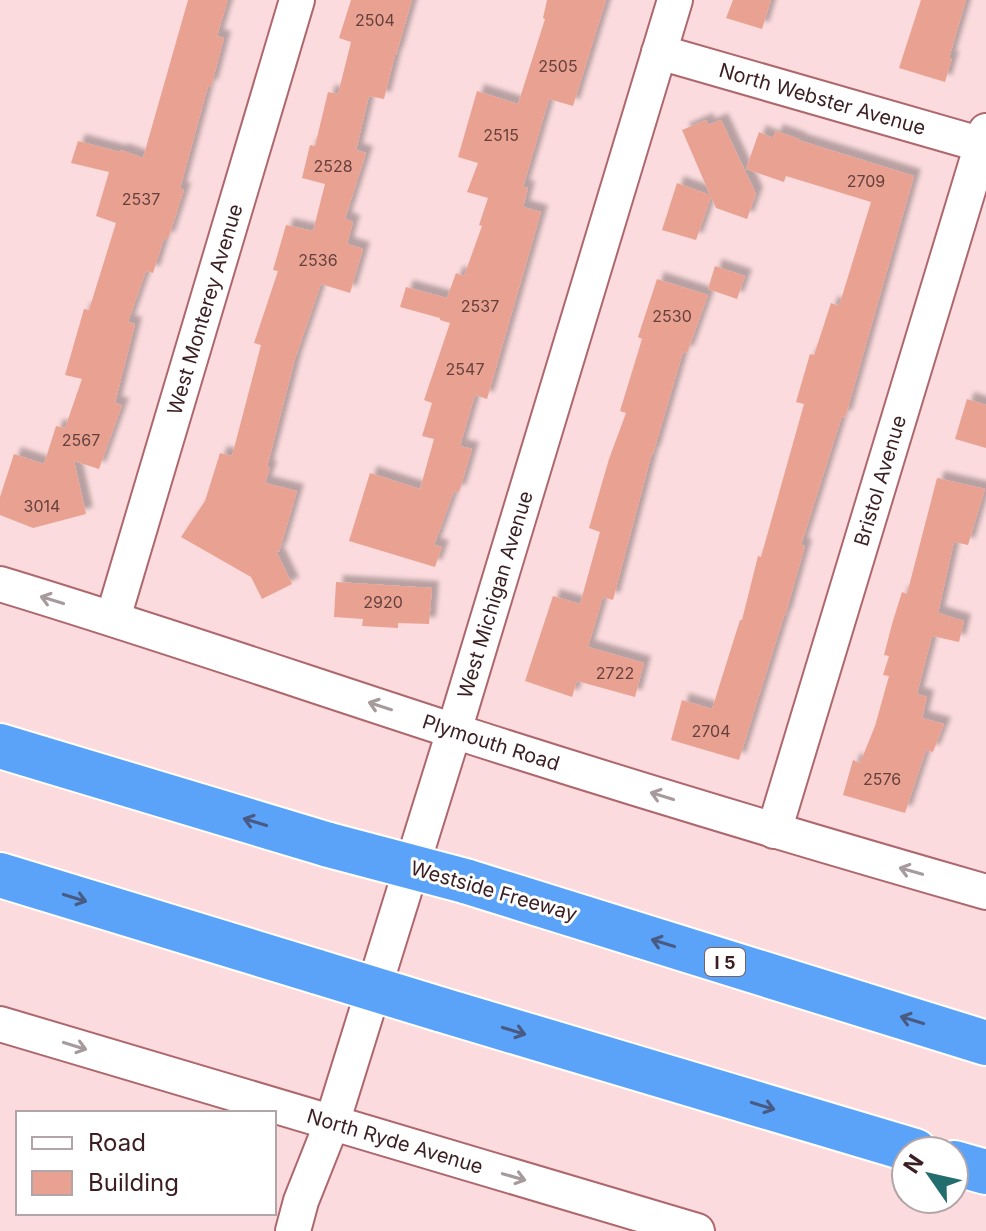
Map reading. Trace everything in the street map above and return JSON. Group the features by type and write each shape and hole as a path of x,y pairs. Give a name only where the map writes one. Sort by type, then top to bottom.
{"highway":[{"name":"Westside Freeway","path":"0,746 329,845 465,881 986,1043"},
{"path":"0,875 890,1144"}],"street":[{"name":"West Monterey Avenue","path":"113,618 297,0"},
{"name":"West Michigan Avenue","path":"293,1231 301,1201 332,1123 454,731 675,0"},
{"name":"North Webster Avenue","path":"659,52 985,140"},
{"name":"Bristol Avenue","path":"774,831 985,140"},
{"name":"Plymouth Road","path":"0,584 774,831 986,892"},
{"name":"North Ryde Avenue","path":"0,1024 675,1228"}],"building":[{"path":"188,0 228,0 217,36 224,38 211,87 208,86 180,189 184,190 168,239 164,238 153,273 146,271 128,322 135,324 115,403 122,405 99,469 74,461 86,514 33,528 0,515 0,497 14,454 44,464 56,426 65,428 82,379 65,375 84,309 89,310 116,223 96,216 109,172 71,163 78,141 143,158"},
{"path":"351,0 412,0 384,99 369,96 356,150 366,153 345,219 353,222 347,244 363,249 350,293 321,284 295,359 267,467 270,468 265,483 297,491 279,552 276,551 292,584 262,599 251,577 181,537 205,501 220,453 232,456 261,345 254,343 278,271 273,270 286,225 313,231 325,184 302,178 310,145 315,146 328,92 338,94 351,42 339,38"},
{"path":"547,0 606,0 573,106 549,99 523,187 528,188 523,207 541,212 487,399 475,395 460,446 472,449 459,492 454,491 434,545 442,547 435,567 349,541 370,473 420,489 434,439 422,436 432,403 424,400 450,323 400,307 406,287 447,298 456,273 464,276 482,226 479,225 488,198 467,192 478,163 458,157 477,91 518,104 545,19"},
{"path":"733,0 771,0 762,29 726,18"},
{"path":"921,0 966,0 945,82 899,68"},
{"path":"706,120 708,125 721,120 756,194 747,219 716,208 711,197 696,240 662,230 677,183 710,195 682,130"},
{"path":"776,131 914,176 845,418 842,416 801,545 805,546 785,616 739,760 671,740 682,700 712,709 742,620 804,404 796,402 810,354 814,355 831,303 839,306 871,202 786,176 784,182 746,169 759,132 773,138"},
{"path":"715,266 745,276 737,299 708,289"},
{"path":"657,279 708,295 687,353 683,352 613,600 603,597 588,647 644,663 635,697 577,681 572,697 525,681 553,596 580,604 600,532 589,528 626,413 620,411 642,339 638,337"},
{"path":"967,399 986,405 986,448 955,439"},
{"path":"937,478 985,489 968,545 954,542 938,613 964,621 959,642 932,636 917,694 927,697 922,718 944,724 933,752 926,750 905,813 843,795 853,760 860,763 875,726 889,676 883,675 889,656 884,655 902,592 907,594"},
{"path":"336,582 432,588 429,624 398,623 398,628 362,626 363,619 334,617"}]}
